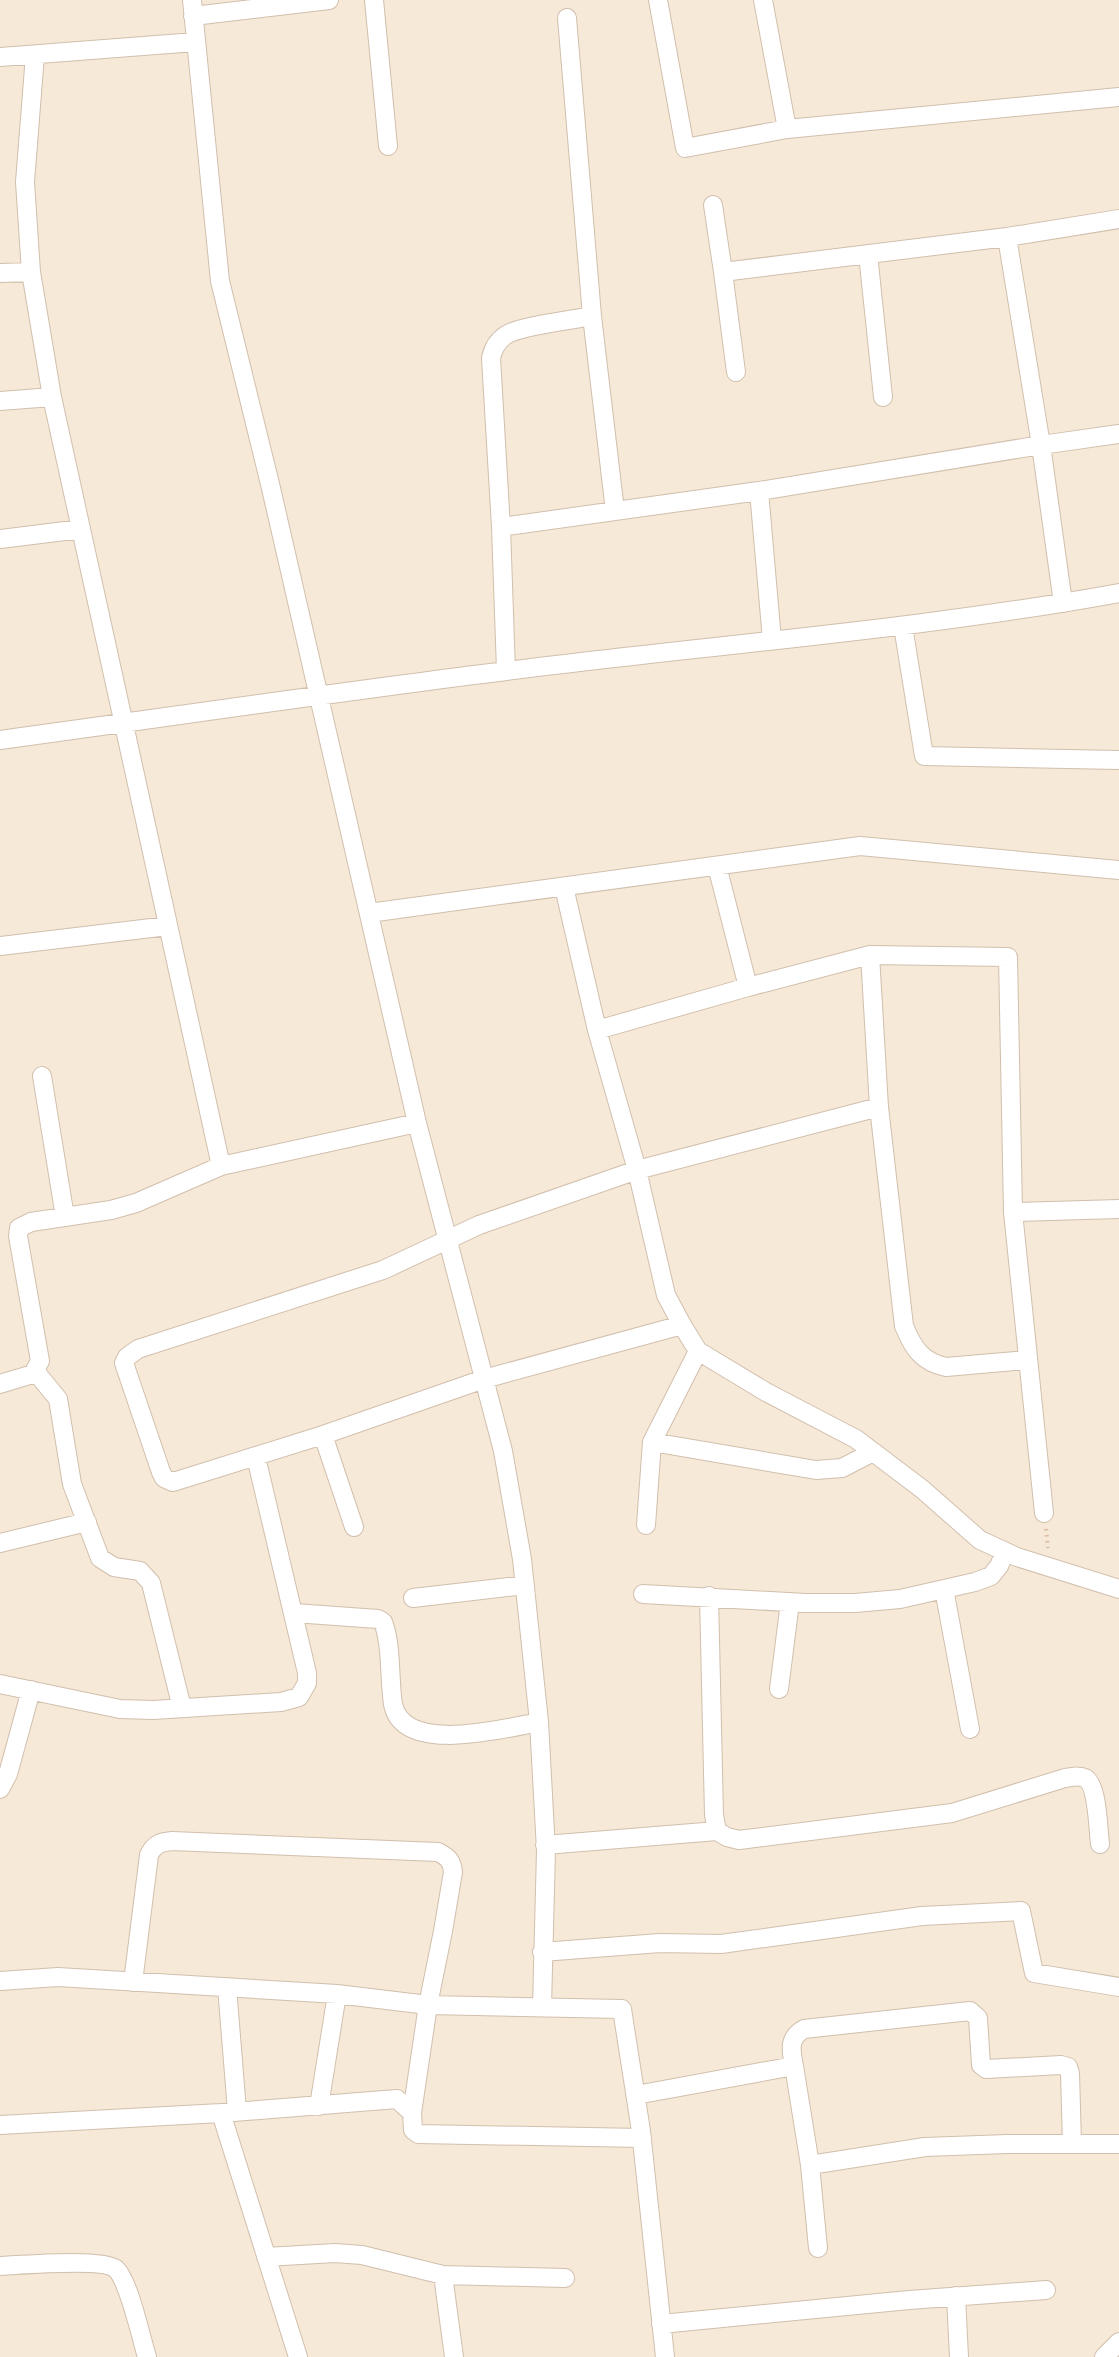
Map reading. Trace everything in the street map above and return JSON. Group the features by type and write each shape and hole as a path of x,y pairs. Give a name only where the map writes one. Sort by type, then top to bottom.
{"street":[{"path":"329,0 192,8 220,281 417,1123 503,1451 525,1585 540,1722 545,1845 542,2007"},
{"path":"374,0 388,146"},
{"path":"658,0 685,148 787,129 1119,97"},
{"path":"763,0 787,129"},
{"path":"567,18 592,316 615,510"},
{"path":"0,57 195,42"},
{"path":"35,55 26,182 31,272 52,397 221,1166"},
{"path":"713,205 736,372"},
{"path":"723,272 1007,237 1119,219"},
{"path":"1007,237 1041,445 1063,603"},
{"path":"868,254 883,396"},
{"path":"0,273 31,272"},
{"path":"506,671 501,527 491,358 493,348 510,333 592,316"},
{"path":"0,401 52,397"},
{"path":"501,527 759,491 1119,434"},
{"path":"759,491 772,640"},
{"path":"0,539 81,529"},
{"path":"0,740 506,671 903,626 1119,593"},
{"path":"903,626 924,756 1119,760"},
{"path":"369,913 860,846 1119,870"},
{"path":"717,866 748,987"},
{"path":"564,887 597,1030 637,1170 666,1295 681,1325 698,1351 766,1392 856,1439 922,1489 980,1540 1005,1552 1050,1568 1119,1589"},
{"path":"0,946 168,926"},
{"path":"597,1030 870,955 1008,957 1013,1212 1044,1513"},
{"path":"870,955 879,1107 904,1326 914,1348 934,1364 946,1367 1027,1360"},
{"path":"42,1076 65,1216"},
{"path":"681,1325 484,1379 323,1435 173,1482 164,1478 124,1363 127,1357 138,1349 383,1270 479,1225 637,1170 879,1107"},
{"path":"0,1384 29,1376 35,1371 40,1360 18,1232 20,1228 31,1222 111,1210 136,1203 221,1166 417,1123"},
{"path":"1013,1212 1119,1209"},
{"path":"646,1525 652,1442 698,1351"},
{"path":"35,1371 58,1399 72,1484 94,1545 105,1563 114,1567 140,1571 151,1583 182,1708"},
{"path":"323,1435 354,1527"},
{"path":"652,1442 816,1470 842,1468 873,1452"},
{"path":"0,1684 120,1708 182,1708 281,1702 299,1697 307,1683 307,1673 256,1457"},
{"path":"0,1544 87,1522"},
{"path":"643,1594 790,1602 855,1603 900,1599 975,1582 991,1576 999,1566 1005,1552"},
{"path":"413,1598 525,1585"},
{"path":"944,1589 970,1729"},
{"path":"709,1596 714,1815 717,1831"},
{"path":"779,1689 790,1602"},
{"path":"294,1613 378,1619 383,1622 393,1705 401,1721 412,1728 425,1732 468,1734 540,1722"},
{"path":"0,1789 8,1774 31,1690"},
{"path":"545,1845 717,1831 739,1840 952,1813 1065,1778 1077,1777 1085,1778 1090,1783 1100,1844"},
{"path":"133,1982 149,1855 161,1842 438,1852 452,1863 453,1872 428,2005 412,2113 413,2130 418,2134 642,2138"},
{"path":"542,1952 660,1943 721,1944 922,1916 1022,1911 1034,1973 1119,1987"},
{"path":"0,1981 57,1977 337,1994 428,2005 622,2009 642,2138 664,2357"},
{"path":"227,1987 229,2112 266,2257 298,2357"},
{"path":"319,2106 337,1994"},
{"path":"818,2248 810,2165 791,2047 792,2039 804,2029 970,2011 978,2018 981,2064 986,2069 1061,2065 1068,2067 1072,2144"},
{"path":"636,2095 794,2066"},
{"path":"0,2125 229,2112 397,2099 412,2113"},
{"path":"810,2165 925,2147 1119,2144"},
{"path":"266,2257 335,2253 393,2261 443,2275 565,2278"},
{"path":"0,2266 96,2262 115,2268 124,2280 147,2357"},
{"path":"443,2275 454,2357"},
{"path":"661,2324 956,2296 1046,2290"},
{"path":"956,2296 958,2357"},
{"path":"1104,2357 1119,2342"}],"path":[{"path":"1044,1513 1050,1568"}],"shaded area":[{"path":"0,0 1119,0 1119,2357 0,2357"}]}
